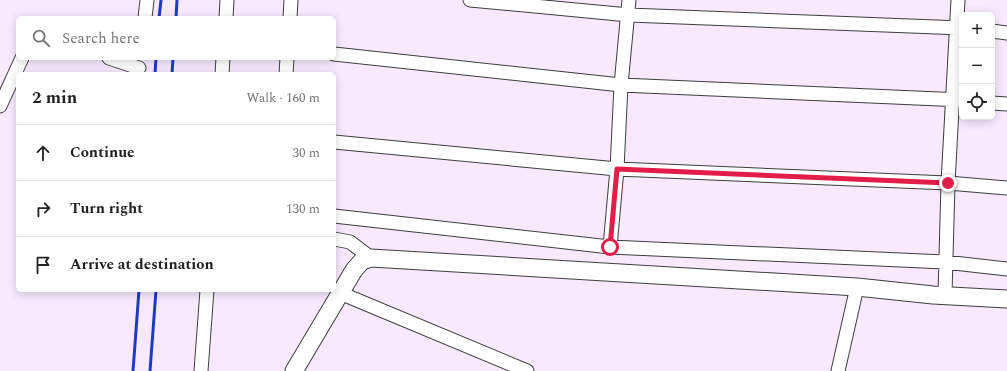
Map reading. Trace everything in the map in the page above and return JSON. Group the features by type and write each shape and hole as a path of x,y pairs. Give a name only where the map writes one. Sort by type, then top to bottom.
{"street":[{"path":"145,16 147,0"},
{"path":"226,16 227,0"},
{"path":"290,16 291,0"},
{"path":"470,0 629,16 959,28"},
{"path":"610,247 617,169 621,85 629,16 629,0"},
{"path":"945,295 948,183 958,100 958,0"},
{"path":"995,31 1007,33"},
{"path":"336,54 621,85 958,100"},
{"path":"0,106 21,60"},
{"path":"116,60 139,67"},
{"path":"222,72 223,60"},
{"path":"286,72 287,60"},
{"path":"995,103 1007,104"},
{"path":"336,142 617,169 948,183 1007,188"},
{"path":"336,216 610,247 946,262 1007,269"},
{"path":"336,239 350,242 371,258"},
{"path":"294,371 354,270 362,261 371,258 857,287 1007,299"},
{"path":"838,371 857,287"},
{"path":"201,371 207,292"},
{"path":"340,293 527,371"}],"railway":[{"path":"159,16 161,0"},
{"path":"176,16 177,0"},
{"path":"155,72 156,60"},
{"path":"172,72 173,60"},
{"path":"133,371 139,292"},
{"path":"150,371 156,292"}],"route":[{"path":"610,247 617,169 948,183"}]}
